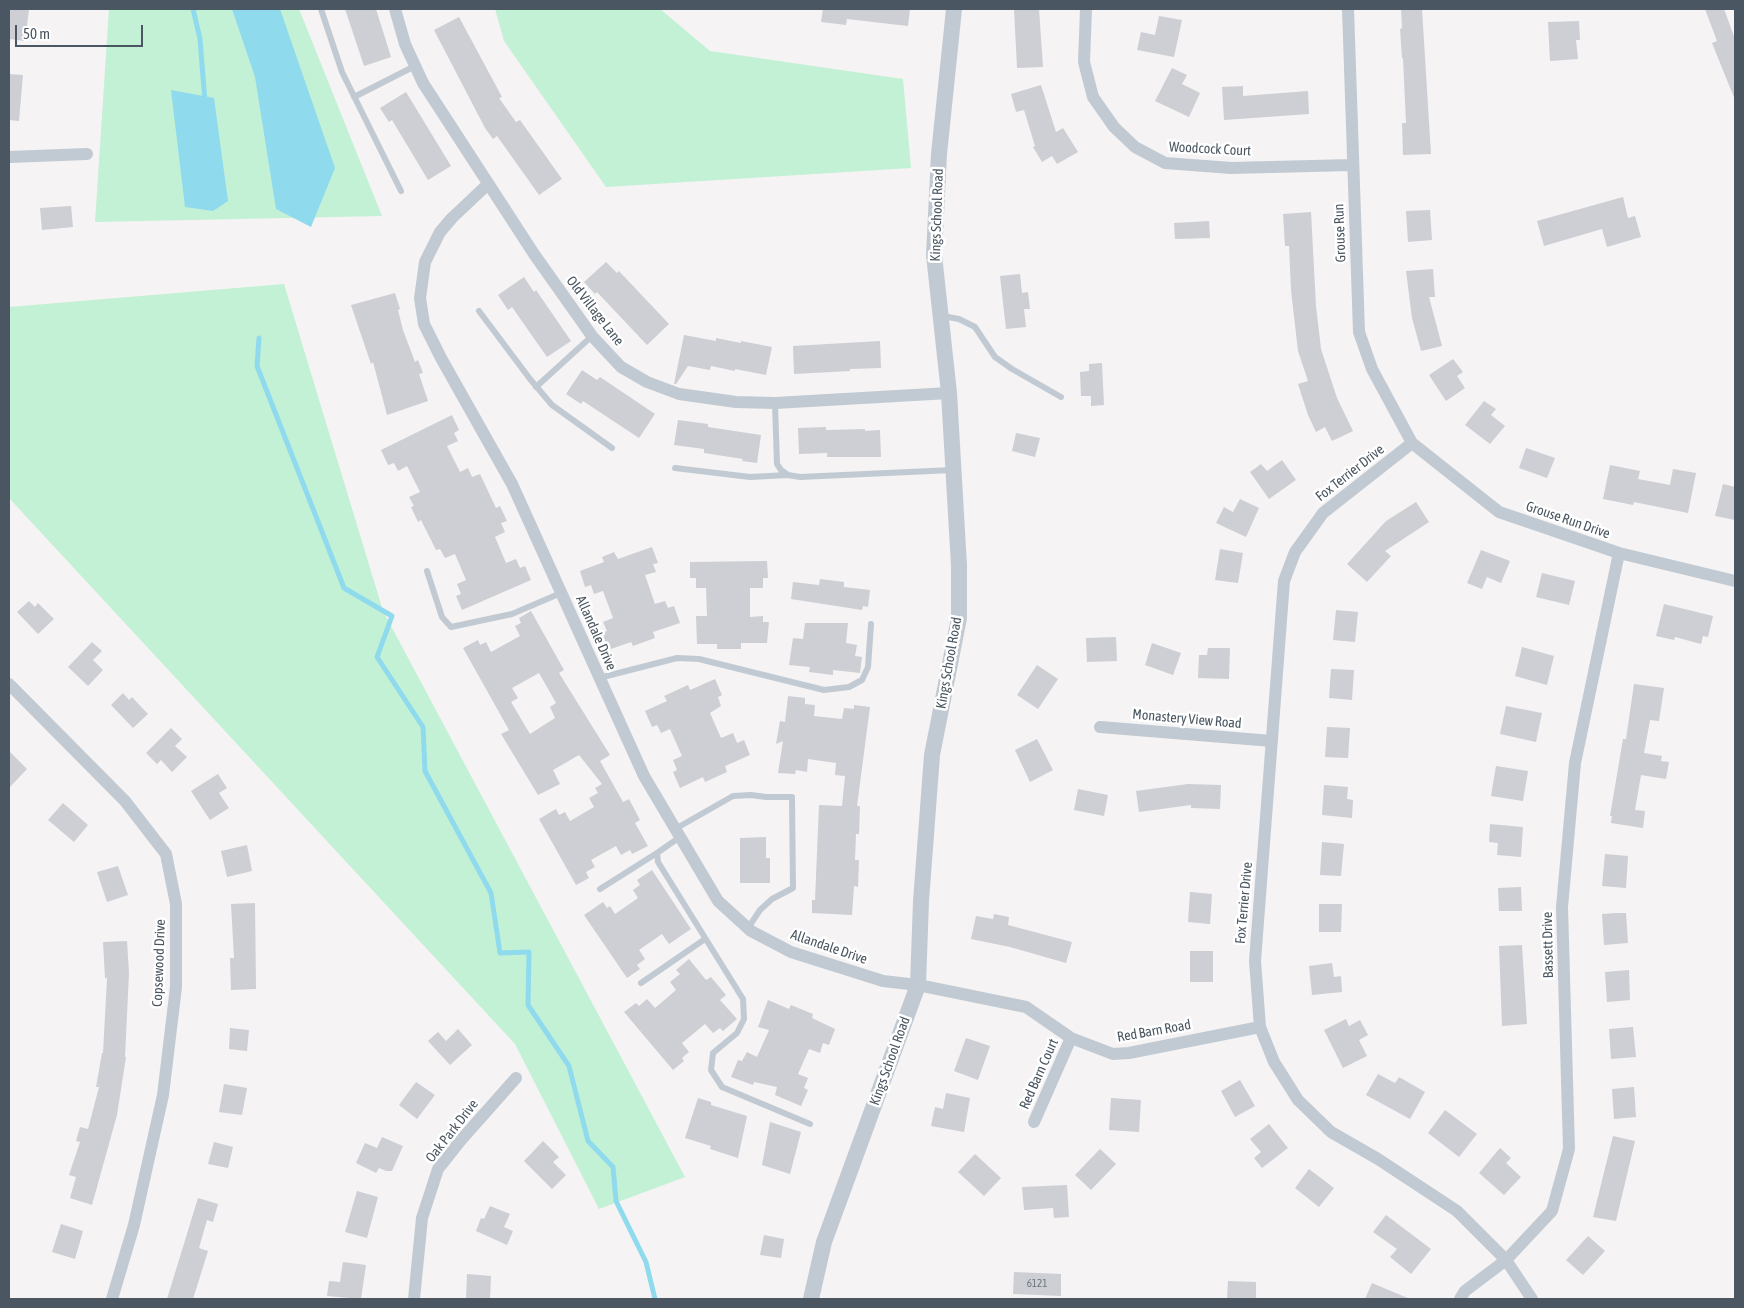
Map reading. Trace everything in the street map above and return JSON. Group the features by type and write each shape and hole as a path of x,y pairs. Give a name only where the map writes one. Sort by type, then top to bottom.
{"street":[{"name":"Old Village Lane","path":"396,9 406,44 423,83 534,254 592,336 621,367 647,382 679,394 736,402 775,403 949,393"},
{"name":"Kings School Road","path":"811,1299 824,1242 918,985 932,755 959,618 959,566 949,393 934,255 938,154 954,9"},
{"name":"Woodcock Court","path":"1086,9 1084,62 1093,97 1114,128 1135,147 1165,163 1231,168 1352,165"},
{"name":"Grouse Run","path":"1348,9 1359,332 1372,369 1412,444"},
{"path":"9,157 87,154"},
{"name":"Allandale Drive","path":"488,184 440,232 425,262 420,298 424,324 512,484 644,776 718,901 748,928 791,952 883,981 918,985"},
{"name":"Grouse Run Drive","path":"1412,444 1499,512 1619,554 1735,581"},
{"name":"Fox Terrier Drive","path":"1412,444 1323,513 1295,552 1284,581 1255,961 1260,1027 1274,1062 1298,1100 1331,1132 1378,1159 1457,1211 1506,1260 1532,1299"},
{"name":"Bassett Drive","path":"1460,1299 1465,1291 1506,1260 1552,1211 1569,1149 1563,898 1575,763 1619,554"},
{"name":"Copsewood Drive","path":"9,684 125,801 166,854 176,904 176,987 163,1095 134,1225 112,1299"},
{"name":"Monastery View Road","path":"1100,727 1272,742"},
{"name":"Red Barn Road","path":"918,985 1026,1007 1071,1038 1112,1054 1128,1053 1260,1027"},
{"name":"Red Barn Court","path":"1034,1122 1071,1038"},
{"name":"Oak Park Drive","path":"414,1299 422,1218 438,1168 516,1078"}],"lane":[{"path":"322,9 342,72 402,192"},
{"path":"354,97 415,66"},
{"path":"479,311 536,387 552,405 612,448"},
{"path":"940,315 959,319 975,327 995,357 1061,397"},
{"path":"536,387 592,336"},
{"path":"775,403 778,464 781,470 788,475"},
{"path":"675,468 750,477 954,470"},
{"path":"427,571 442,617 451,627 512,614 561,593"},
{"path":"599,678 677,658 699,659 824,690 849,687 862,680 868,667 871,624"},
{"path":"600,889 657,853 677,833 734,796 751,794 766,797 792,797 794,888 772,899 760,910 748,928"},
{"path":"657,853 658,862 743,999 744,1019 737,1033 713,1053 711,1070 722,1088 810,1124"},
{"path":"641,983 705,939"}],"green space":[{"path":"109,9 299,9 382,216 95,222"},
{"path":"495,9 660,9 710,51 903,79 911,168 606,187 504,41"},
{"path":"284,284 383,611 685,1177 599,1209 515,1044 9,498 9,307"}],"water":[{"path":"232,9 280,9 335,168 311,227 276,209 255,77"},
{"path":"171,90 214,98 228,201 213,211 185,207"}],"building":[{"path":"9,9 29,10 25,41 9,39"},
{"path":"345,9 376,9 391,57 364,66"},
{"path":"823,9 910,9 908,26 847,19 846,25 821,22"},
{"path":"1014,9 1039,9 1043,67 1017,68"},
{"path":"1401,9 1422,9 1431,154 1403,155 1402,123 1406,123 1400,29 1402,28"},
{"path":"1705,9 1724,9 1735,39 1735,100 1712,43 1717,41"},
{"path":"1159,16 1182,20 1174,57 1137,50 1141,32 1155,35"},
{"path":"459,17 502,97 499,98 516,122 520,120 562,179 539,195 497,136 493,139 485,128 434,30"},
{"path":"1579,21 1580,40 1576,40 1578,59 1550,61 1548,22"},
{"path":"1172,68 1187,75 1182,84 1200,93 1189,117 1155,101"},
{"path":"9,74 23,75 19,121 9,120"},
{"path":"1041,85 1056,132 1063,128 1078,152 1057,164 1052,156 1042,162 1033,147 1035,146 1024,110 1016,112 1011,94"},
{"path":"1243,86 1243,96 1308,91 1309,114 1224,120 1222,87"},
{"path":"406,92 451,166 428,180 392,120 389,122 380,108"},
{"path":"1623,197 1628,218 1635,216 1641,237 1607,247 1602,229 1544,246 1537,221"},
{"path":"71,206 73,227 42,230 40,208"},
{"path":"1430,210 1432,240 1408,242 1406,211"},
{"path":"1311,212 1316,306 1321,349 1337,398 1353,431 1332,441 1325,427 1316,432 1308,415 1298,384 1308,381 1298,351 1291,290 1289,246 1285,246 1283,214"},
{"path":"1209,221 1210,238 1175,239 1174,223"},
{"path":"606,262 617,273 619,271 669,324 647,345 597,292 595,294 584,282"},
{"path":"1433,269 1435,297 1429,297 1442,346 1421,351 1412,318 1406,271"},
{"path":"1020,274 1022,293 1028,292 1030,309 1024,309 1026,327 1006,329 1000,276"},
{"path":"524,277 534,292 536,290 571,341 547,357 512,307 508,310 498,295"},
{"path":"395,293 400,309 398,310 403,330 415,362 418,360 423,373 419,374 428,401 387,415 373,362 371,364 351,305"},
{"path":"684,335 716,341 716,338 741,343 741,341 772,347 766,375 711,366 710,370 688,366 676,384 674,384"},
{"path":"880,341 881,368 794,374 793,346"},
{"path":"1453,359 1463,372 1457,376 1465,388 1446,401 1429,375"},
{"path":"1102,363 1104,405 1091,406 1091,396 1081,396 1080,372 1089,371 1089,364"},
{"path":"582,370 597,380 600,377 655,414 639,438 583,401 581,404 566,394"},
{"path":"1484,401 1496,409 1491,415 1505,426 1490,444 1465,425"},
{"path":"452,415 459,430 454,433 458,441 447,446 460,472 468,468 472,477 480,474 496,508 500,506 507,521 501,523 505,532 495,537 506,563 516,559 520,568 525,566 531,580 462,610 456,596 461,594 457,584 466,580 455,554 445,558 440,549 436,550 421,520 418,522 411,507 414,506 409,497 420,492 407,466 398,471 394,463 388,465 381,450"},
{"path":"678,420 708,424 708,427 761,435 757,463 704,453 704,449 674,445"},
{"path":"826,427 826,430 880,430 881,457 827,457 827,453 799,454 798,428"},
{"path":"1016,433 1040,438 1035,457 1012,451"},
{"path":"1526,448 1555,458 1547,478 1519,468"},
{"path":"1282,460 1296,480 1269,499 1250,472 1261,464 1267,471"},
{"path":"1610,465 1640,471 1638,479 1670,485 1673,469 1696,473 1688,513 1634,502 1633,505 1603,499"},
{"path":"1723,484 1735,487 1735,520 1715,516"},
{"path":"1240,499 1259,508 1246,537 1216,523 1224,507 1233,512"},
{"path":"1416,502 1429,522 1385,551 1391,556 1367,582 1347,564 1386,521"},
{"path":"652,547 658,563 653,564 656,572 645,575 655,604 665,601 668,608 674,606 680,623 653,632 655,638 633,646 631,642 608,650 602,633 607,631 603,622 613,618 603,591 594,594 591,585 585,587 580,571 604,562 602,557 614,552 618,559"},
{"path":"1220,549 1243,553 1238,583 1215,580"},
{"path":"1481,550 1510,561 1501,583 1487,577 1482,589 1467,583"},
{"path":"767,561 768,578 763,578 763,588 750,588 750,617 763,616 763,622 769,622 767,643 741,643 741,649 717,649 717,644 697,644 696,616 707,616 706,588 696,588 696,578 690,578 690,562"},
{"path":"1542,573 1575,581 1569,605 1536,597"},
{"path":"820,579 844,582 844,587 870,590 868,607 863,606 862,610 791,599 793,582 819,585"},
{"path":"29,601 35,607 38,603 54,619 38,634 17,612"},
{"path":"1664,604 1713,616 1708,637 1703,636 1701,644 1675,637 1674,640 1656,636"},
{"path":"1336,610 1358,612 1355,642 1333,640"},
{"path":"531,611 564,670 559,673 610,755 600,761 623,802 629,799 640,820 635,823 648,846 632,854 630,850 621,855 616,846 591,860 595,867 586,872 589,878 576,885 539,819 556,809 559,815 565,812 570,821 594,807 589,798 598,793 595,788 602,784 579,755 553,770 560,784 538,795 501,734 509,730 463,648 478,640 480,645 486,642 491,652 520,636 515,626 521,623 519,618","holes":["539,673 556,703 550,707 555,718 530,734 511,702 518,698 512,688"]},
{"path":"805,623 848,623 846,643 857,645 855,656 862,657 860,673 833,670 833,675 809,672 810,667 789,665 793,638 803,639"},
{"path":"1116,637 1117,661 1087,662 1086,638"},
{"path":"92,642 102,651 93,660 103,670 88,686 68,667"},
{"path":"1152,643 1181,653 1173,675 1145,665"},
{"path":"1522,647 1554,656 1547,685 1515,676"},
{"path":"1208,648 1230,648 1229,679 1198,678 1199,655 1207,655"},
{"path":"1037,665 1058,679 1038,709 1017,695"},
{"path":"1331,669 1354,670 1352,700 1329,698"},
{"path":"715,679 722,695 718,697 721,706 710,713 721,738 733,733 737,743 744,740 750,755 725,766 727,772 705,782 703,777 680,788 673,772 677,770 673,760 682,756 670,729 661,733 657,725 652,727 645,711 667,701 664,696 688,685 690,690"},
{"path":"1634,684 1664,688 1659,721 1650,720 1644,753 1662,756 1661,761 1669,762 1666,779 1641,775 1635,810 1645,811 1643,828 1611,823 1612,816 1610,816 1623,739 1626,739"},
{"path":"123,693 129,700 132,697 148,714 133,728 111,705"},
{"path":"788,696 805,698 805,704 815,705 814,716 842,719 844,708 854,709 854,705 870,707 857,806 860,806 859,834 856,834 855,860 859,860 858,887 854,886 852,915 812,913 812,900 815,900 819,805 842,806 845,776 835,775 836,763 808,759 807,772 796,770 795,774 778,773 783,741 776,744 780,721 785,722"},
{"path":"1506,706 1542,713 1536,742 1500,734"},
{"path":"1327,727 1350,728 1348,758 1325,757"},
{"path":"171,728 182,739 175,746 187,757 172,772 161,760 157,764 146,753"},
{"path":"1037,739 1053,770 1030,782 1015,750"},
{"path":"9,751 27,769 9,788"},
{"path":"1496,766 1528,771 1523,801 1491,796"},
{"path":"218,774 227,788 219,793 229,808 210,820 191,791"},
{"path":"1188,784 1221,785 1220,809 1191,808 1191,805 1139,812 1136,791"},
{"path":"1324,785 1348,787 1347,799 1353,800 1352,818 1322,815"},
{"path":"1078,789 1108,795 1104,816 1074,810"},
{"path":"63,803 88,825 74,842 48,820"},
{"path":"1490,824 1523,827 1521,857 1497,855 1498,843 1489,842"},
{"path":"766,837 766,858 770,858 770,883 740,883 740,838"},
{"path":"1322,842 1344,844 1341,876 1320,875"},
{"path":"247,845 252,871 227,877 221,851"},
{"path":"1605,854 1628,856 1626,888 1602,886"},
{"path":"118,866 128,895 107,902 97,872"},
{"path":"652,870 691,929 669,944 662,934 639,950 645,959 637,965 640,969 627,978 584,915 603,902 607,908 610,906 615,914 638,898 633,890 640,885 637,880"},
{"path":"1521,887 1522,911 1499,911 1498,888"},
{"path":"1190,892 1212,894 1210,924 1188,922"},
{"path":"255,903 256,989 231,990 230,958 234,958 231,904"},
{"path":"1319,904 1342,904 1341,932 1319,932"},
{"path":"1626,913 1628,943 1604,945 1602,914"},
{"path":"994,914 1009,917 1008,925 1072,942 1066,963 1010,947 971,939 976,916 993,919"},
{"path":"127,941 129,973 126,1057 117,1115 92,1205 70,1198 76,1177 69,1175 80,1142 76,1141 80,1127 88,1129 99,1087 96,1087 103,1053 107,978 105,978 103,942"},
{"path":"1522,945 1527,1024 1502,1026 1499,946"},
{"path":"1190,951 1213,951 1213,982 1190,982"},
{"path":"689,959 706,980 711,977 726,995 720,1000 737,1019 723,1031 720,1028 713,1033 705,1024 682,1043 689,1052 682,1058 684,1061 673,1070 624,1012 636,1003 639,1006 647,999 655,1008 676,990 670,982 680,974 676,970"},
{"path":"1332,963 1334,977 1341,976 1342,992 1312,995 1309,966"},
{"path":"1629,970 1630,1000 1607,1002 1605,972"},
{"path":"768,1000 789,1009 791,1005 813,1014 812,1018 835,1029 829,1045 823,1043 820,1053 809,1049 798,1074 808,1078 804,1088 808,1090 801,1106 775,1095 777,1087 754,1082 753,1085 731,1077 738,1060 742,1061 747,1052 757,1057 769,1030 758,1027"},
{"path":"1346,1019 1349,1026 1360,1020 1368,1035 1359,1040 1367,1056 1343,1068 1324,1030"},
{"path":"1633,1027 1636,1057 1611,1059 1609,1029"},
{"path":"230,1028 249,1030 247,1051 229,1049"},
{"path":"458,1029 472,1045 450,1065 428,1041 438,1032 446,1041"},
{"path":"966,1038 990,1046 978,1080 954,1071"},
{"path":"1378,1074 1395,1083 1399,1077 1425,1092 1410,1119 1366,1095"},
{"path":"1240,1080 1255,1106 1235,1117 1221,1091"},
{"path":"416,1082 435,1095 417,1119 399,1105"},
{"path":"224,1084 247,1088 242,1115 219,1112"},
{"path":"1634,1087 1636,1117 1614,1119 1612,1089"},
{"path":"946,1093 970,1098 964,1132 931,1126 935,1107 943,1109"},
{"path":"698,1098 711,1102 711,1105 747,1116 738,1158 710,1149 711,1146 685,1138"},
{"path":"1111,1098 1141,1100 1139,1132 1109,1130"},
{"path":"1445,1110 1477,1134 1459,1157 1428,1133"},
{"path":"770,1122 801,1132 790,1174 762,1165"},
{"path":"1269,1124 1288,1148 1262,1168 1254,1158 1261,1152 1250,1139"},
{"path":"1613,1136 1635,1141 1616,1221 1593,1217"},
{"path":"382,1137 403,1146 392,1171 379,1168 376,1173 356,1163 365,1143 377,1148"},
{"path":"543,1141 559,1157 553,1162 566,1175 552,1189 524,1161"},
{"path":"214,1142 233,1147 228,1168 208,1164"},
{"path":"1500,1148 1511,1158 1506,1163 1521,1177 1504,1195 1479,1173"},
{"path":"1100,1149 1116,1164 1091,1190 1075,1175"},
{"path":"975,1154 1001,1178 984,1196 958,1172"},
{"path":"1309,1169 1334,1188 1319,1207 1295,1188"},
{"path":"1067,1185 1069,1217 1054,1218 1053,1208 1024,1210 1022,1187"},
{"path":"357,1191 378,1197 367,1238 345,1232"},
{"path":"198,1198 218,1204 213,1222 207,1220 199,1248 208,1251 193,1299 167,1299"},
{"path":"490,1206 510,1214 504,1227 513,1231 507,1245 476,1231 481,1218 484,1219"},
{"path":"1386,1215 1431,1249 1411,1274 1390,1257 1397,1249 1373,1232"},
{"path":"61,1224 83,1231 75,1259 52,1252"},
{"path":"764,1235 784,1239 781,1258 760,1255"},
{"path":"1588,1236 1605,1251 1583,1275 1566,1260"},
{"path":"343,1262 366,1265 361,1299 327,1296 329,1281 340,1282"},
{"path":"1014,1272 1061,1274 1061,1296 1013,1294"},
{"path":"467,1274 491,1276 490,1299 466,1299"},
{"path":"1228,1281 1256,1282 1256,1299 1227,1299"},
{"path":"1372,1283 1410,1299 1365,1299"}],"waterway":[{"path":"193,9 200,39 205,102"},
{"path":"259,338 257,366 344,588 392,616 377,657 423,727 425,771 491,893 500,953 529,952 528,1005 569,1066 588,1141 613,1167 616,1201 646,1262 655,1299"}]}
